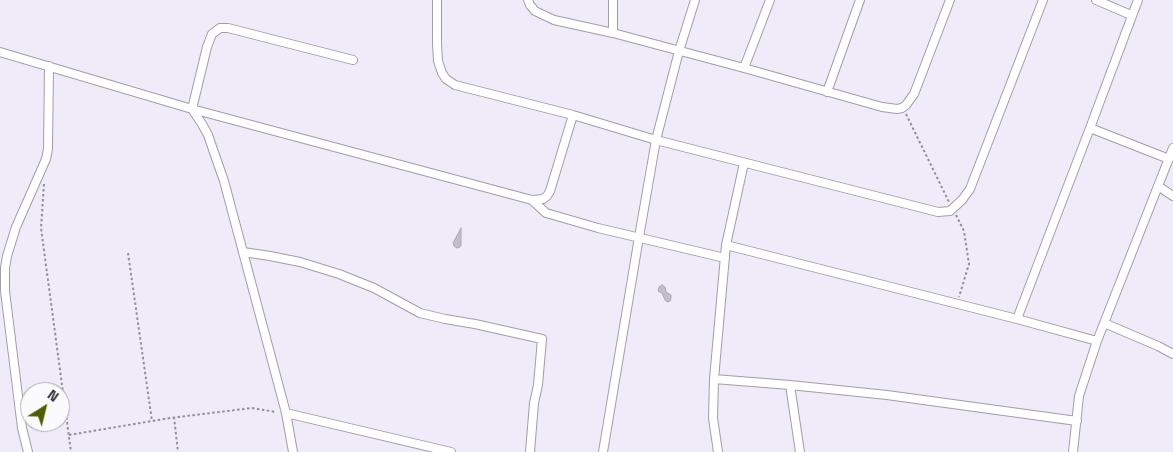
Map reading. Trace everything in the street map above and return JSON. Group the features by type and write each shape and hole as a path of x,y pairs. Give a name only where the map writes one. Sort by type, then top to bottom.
{"street":[{"path":"437,0 438,61 446,79 455,85 573,115 656,140 938,212 950,210 962,200 970,189 1043,0"},
{"path":"528,0 532,9 554,20 613,33 882,107 897,108 902,108 906,105 917,87 950,0"},
{"path":"612,0 613,33"},
{"path":"603,452 638,237 656,140 679,51 695,0"},
{"path":"744,68 770,0"},
{"path":"827,92 860,0"},
{"path":"1096,0 1131,15"},
{"path":"1017,319 1138,0"},
{"path":"293,452 286,413 224,181 215,153 202,124 192,109 206,47 212,34 220,28 228,28 353,60"},
{"path":"0,52 192,109 532,200 547,196 550,191 573,115"},
{"path":"28,452 21,418 5,268 16,227 46,159 48,149 49,66"},
{"path":"1090,128 1169,159"},
{"path":"1073,452 1080,396 1097,341 1173,148"},
{"path":"718,452 712,418 726,245 744,163"},
{"path":"1158,186 1173,196"},
{"path":"532,200 546,213 598,228 725,258"},
{"path":"726,245 1097,341"},
{"path":"243,252 278,257 339,274 374,288 420,313 542,339 530,452"},
{"path":"1104,323 1173,354"},
{"path":"714,379 887,395 1076,421"},
{"path":"790,385 800,452"},
{"path":"286,413 451,452"}],"path":[{"path":"44,179 41,228 71,452"},
{"path":"128,253 152,421"},
{"path":"69,435 174,417 252,408 286,413"},
{"path":"174,417 178,452"}],"building":[{"path":"461,228 461,245 457,248 453,243"},
{"path":"662,285 665,287 666,292 671,295 670,301 667,302 662,293 658,291"}]}
